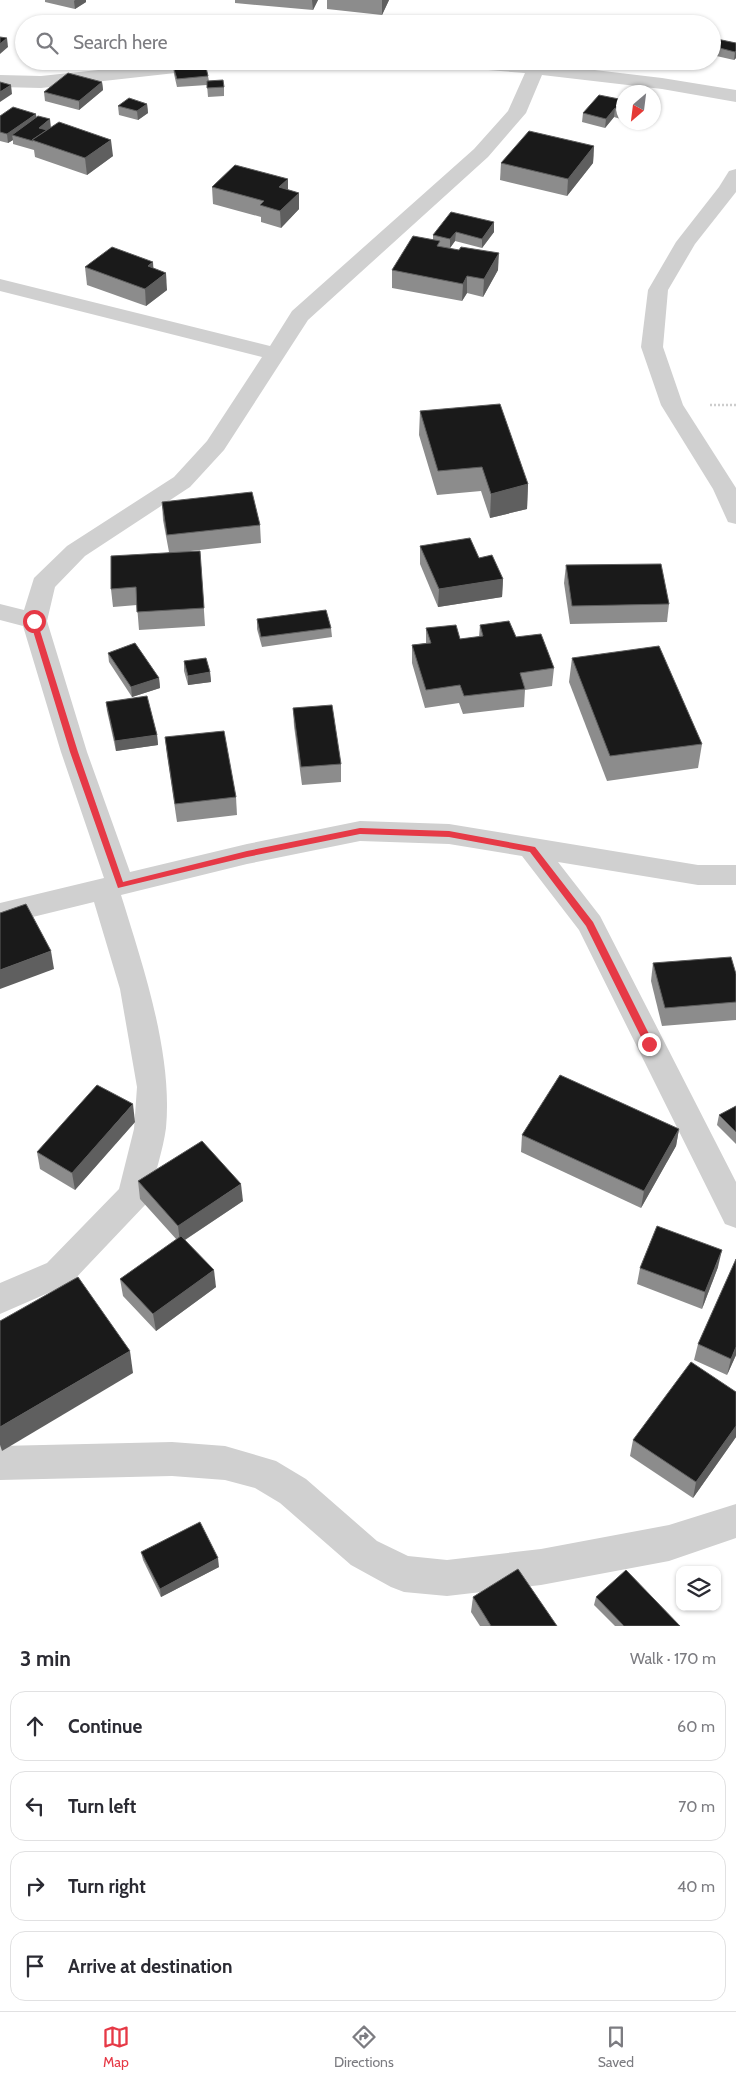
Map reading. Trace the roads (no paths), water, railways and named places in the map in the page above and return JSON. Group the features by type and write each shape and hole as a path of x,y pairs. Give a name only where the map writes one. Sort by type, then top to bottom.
{"street":[{"path":"0,81 41,82 154,70"},
{"path":"0,1299 59,1273 134,1195 150,1129 152,1087 135,989 113,887 34,621 43,584 76,551 182,482 216,445 300,316 481,153 517,113 535,70"},
{"path":"553,70 680,85 736,96"},
{"path":"736,175 728,189 686,242 658,290 652,347 672,405 725,489 736,517"},
{"path":"0,285 276,354"},
{"path":"0,612 34,621"},
{"path":"0,914 247,854 360,831 449,834 698,875 736,875"},
{"path":"532,849 590,924 736,1214"},
{"path":"0,1463 172,1459 225,1463 263,1473 293,1491 364,1553 404,1574 447,1578 541,1567 669,1543 736,1521"}]}
